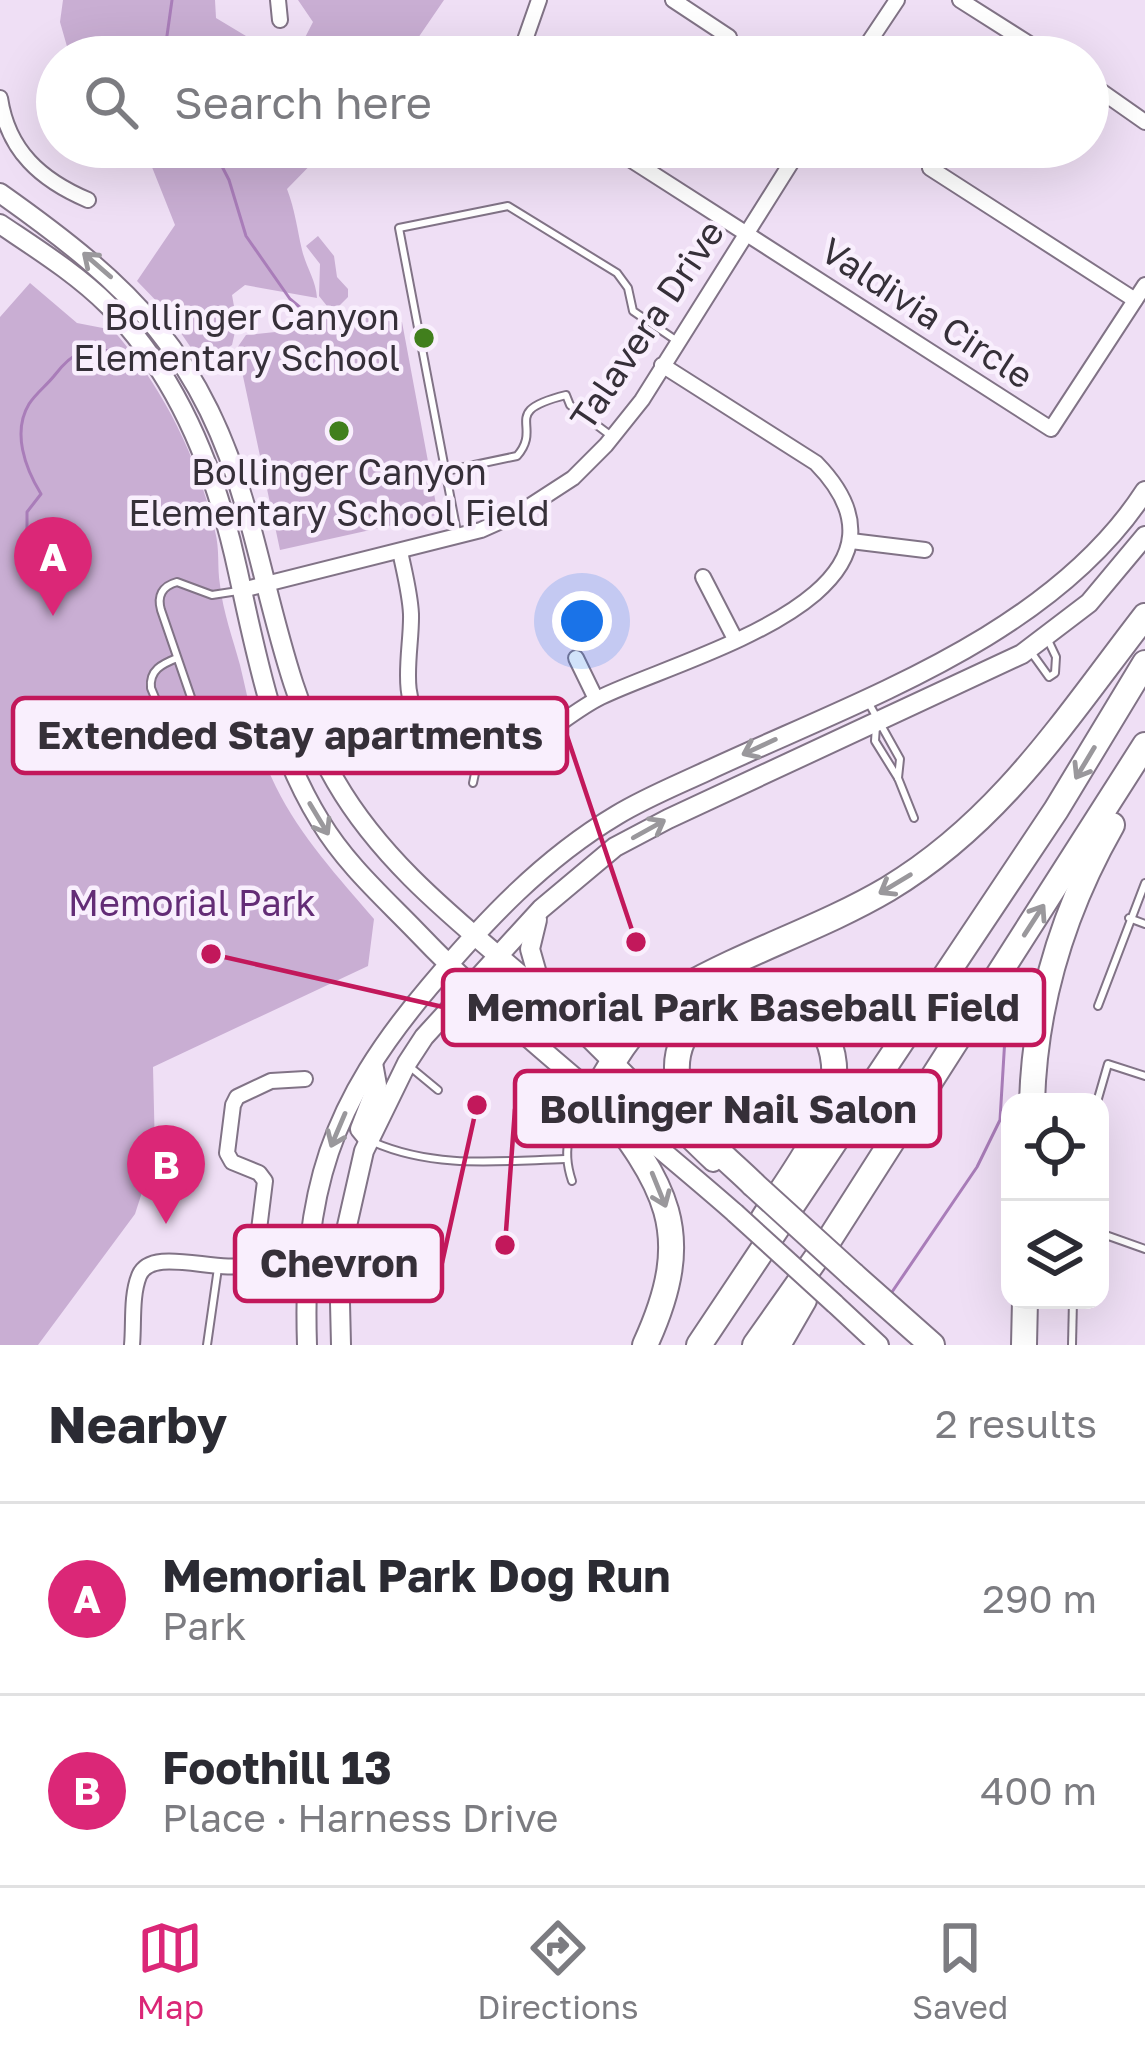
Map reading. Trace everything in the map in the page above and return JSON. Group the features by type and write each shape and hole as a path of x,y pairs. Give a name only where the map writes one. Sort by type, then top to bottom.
{"highway":[{"path":"644,1345 669,1282 672,1258 667,1210 650,1169 595,1093 612,1063 655,1008 681,989 883,892 959,839 1004,797 1145,616"},
{"path":"699,1345 1056,810 1145,663"},
{"path":"1033,1093 1037,1033 1056,948 1083,880 1135,783 1145,746"},
{"path":"755,1345 830,1240 1145,746"},
{"path":"744,1276 741,1256 822,1122 834,1083 833,1061 816,1024 800,1009 762,995 724,1001 707,1011 682,1042 678,1083 699,1130 750,1189 850,1280 932,1345"},
{"path":"778,1345 827,1260 830,1240"},
{"path":"1024,1345 1025,1309"}],"main road":[{"path":"0,194 103,271 166,338 192,377 227,447 307,720 335,781 394,862 750,1189"},
{"path":"0,224 108,305 143,345 196,434 225,518 278,732 316,816 358,874 449,964 736,1213 879,1345"},
{"path":"307,1345 307,1244 336,1128 386,1038 538,869 622,811 986,639 1048,596 1124,523 1145,491"},
{"path":"341,1345 339,1262 369,1140 424,1036 542,909 616,848 668,819 1029,650 1089,602 1145,536"},
{"path":"542,909 530,949 544,996"},
{"path":"369,1140 360,1129 376,1085 373,1063"},
{"path":"850,1280 915,1345"}],"street":[{"path":"278,0 280,20"},
{"path":"526,36 539,0"},
{"path":"674,0 728,36"},
{"path":"873,36 897,0"},
{"path":"960,0 1017,36"},
{"path":"1109,97 1145,122"},
{"path":"0,98 11,139 29,164 53,185 88,200"},
{"path":"644,168 746,232"},
{"name":"Talavera Drive","path":"242,590 458,537 519,513 573,478 642,400 787,168"},
{"path":"930,168 1135,300"},
{"name":"Valdivia Circle","path":"746,232 1052,429 1145,285"},
{"path":"400,551 411,614 407,662 411,703 422,725 437,739 478,759 505,754 532,741 596,699 735,639 820,593 841,569 851,541 847,509 833,481 816,463 662,365"},
{"path":"851,541 926,550"},
{"path":"703,577 735,639"},
{"path":"576,658 596,699"},
{"path":"132,1345 141,1270 162,1260 218,1268 250,1264 256,1254 265,1180 232,1162 227,1153 233,1105 238,1097 271,1081 304,1079"}],"lane":[{"path":"458,537 399,228 508,206 617,273 628,288 633,311 677,341"},
{"path":"446,471 518,456 525,444 528,411 538,402 566,395 569,405 612,437"},
{"path":"177,658 158,667 151,688 175,746 190,755 202,750 205,738 159,602 165,587 184,583 212,595 242,590"},
{"path":"1029,650 1049,677 1058,667 1047,638"},
{"path":"865,697 900,759 898,778"},
{"path":"877,722 875,741 898,778 914,818"},
{"path":"473,783 478,759"},
{"path":"1098,1006 1145,883"},
{"path":"1130,918 1145,924"},
{"path":"406,1063 438,1090"},
{"path":"1100,1093 1108,1064 1145,1076"},
{"path":"572,1181 565,1159 572,1124 595,1093"},
{"path":"369,1140 422,1159 565,1159"},
{"path":"1109,1235 1145,1249"},
{"path":"207,1345 218,1268"},
{"path":"1072,1345 1073,1309"}],"green space":[{"path":"63,0 215,0 216,18 246,36 64,36 60,22"},
{"path":"298,0 444,0 419,36 306,36 313,22"},
{"path":"152,168 308,168 287,189 317,298 245,285 232,295 237,323 232,345 202,364 166,311 137,281 175,225"},
{"path":"318,236 334,256 337,277 348,289 348,297 339,306 327,306 319,296 320,264 306,246"},
{"name":"Memorial Park","path":"30,283 77,323 113,330 176,424 199,476 215,531 223,605 269,773 308,839 374,919 368,966 153,1067 155,1152 135,1214 38,1345 0,1345 0,317"},
{"name":"Bollinger Canyon Elementary School Field","path":"357,310 371,320 402,322 438,515 280,550 237,348 246,335 304,329 317,317 336,321"}],"waterway":[{"path":"167,36 172,0"},
{"path":"223,168 246,236 302,309"},
{"path":"27,540 27,512 41,494 21,438 29,404 74,356 89,350 118,353"},
{"path":"892,1292 977,1167 1000,1120 1007,1004"}],"place":[{"name":"Bollinger Canyon Elementary School","path":"424,338"},
{"name":"Bollinger Canyon Elementary School Field","path":"339,431"},
{"name":"Memorial Park Dog Run","path":"53,616"},
{"name":"Extended Stay apartments","path":"636,942"},
{"name":"Memorial Park Baseball Field","path":"211,954"},
{"name":"Chevron","path":"477,1105"},
{"name":"Foothill 13","path":"166,1224"},
{"name":"Bollinger Nail Salon","path":"505,1245"}]}
